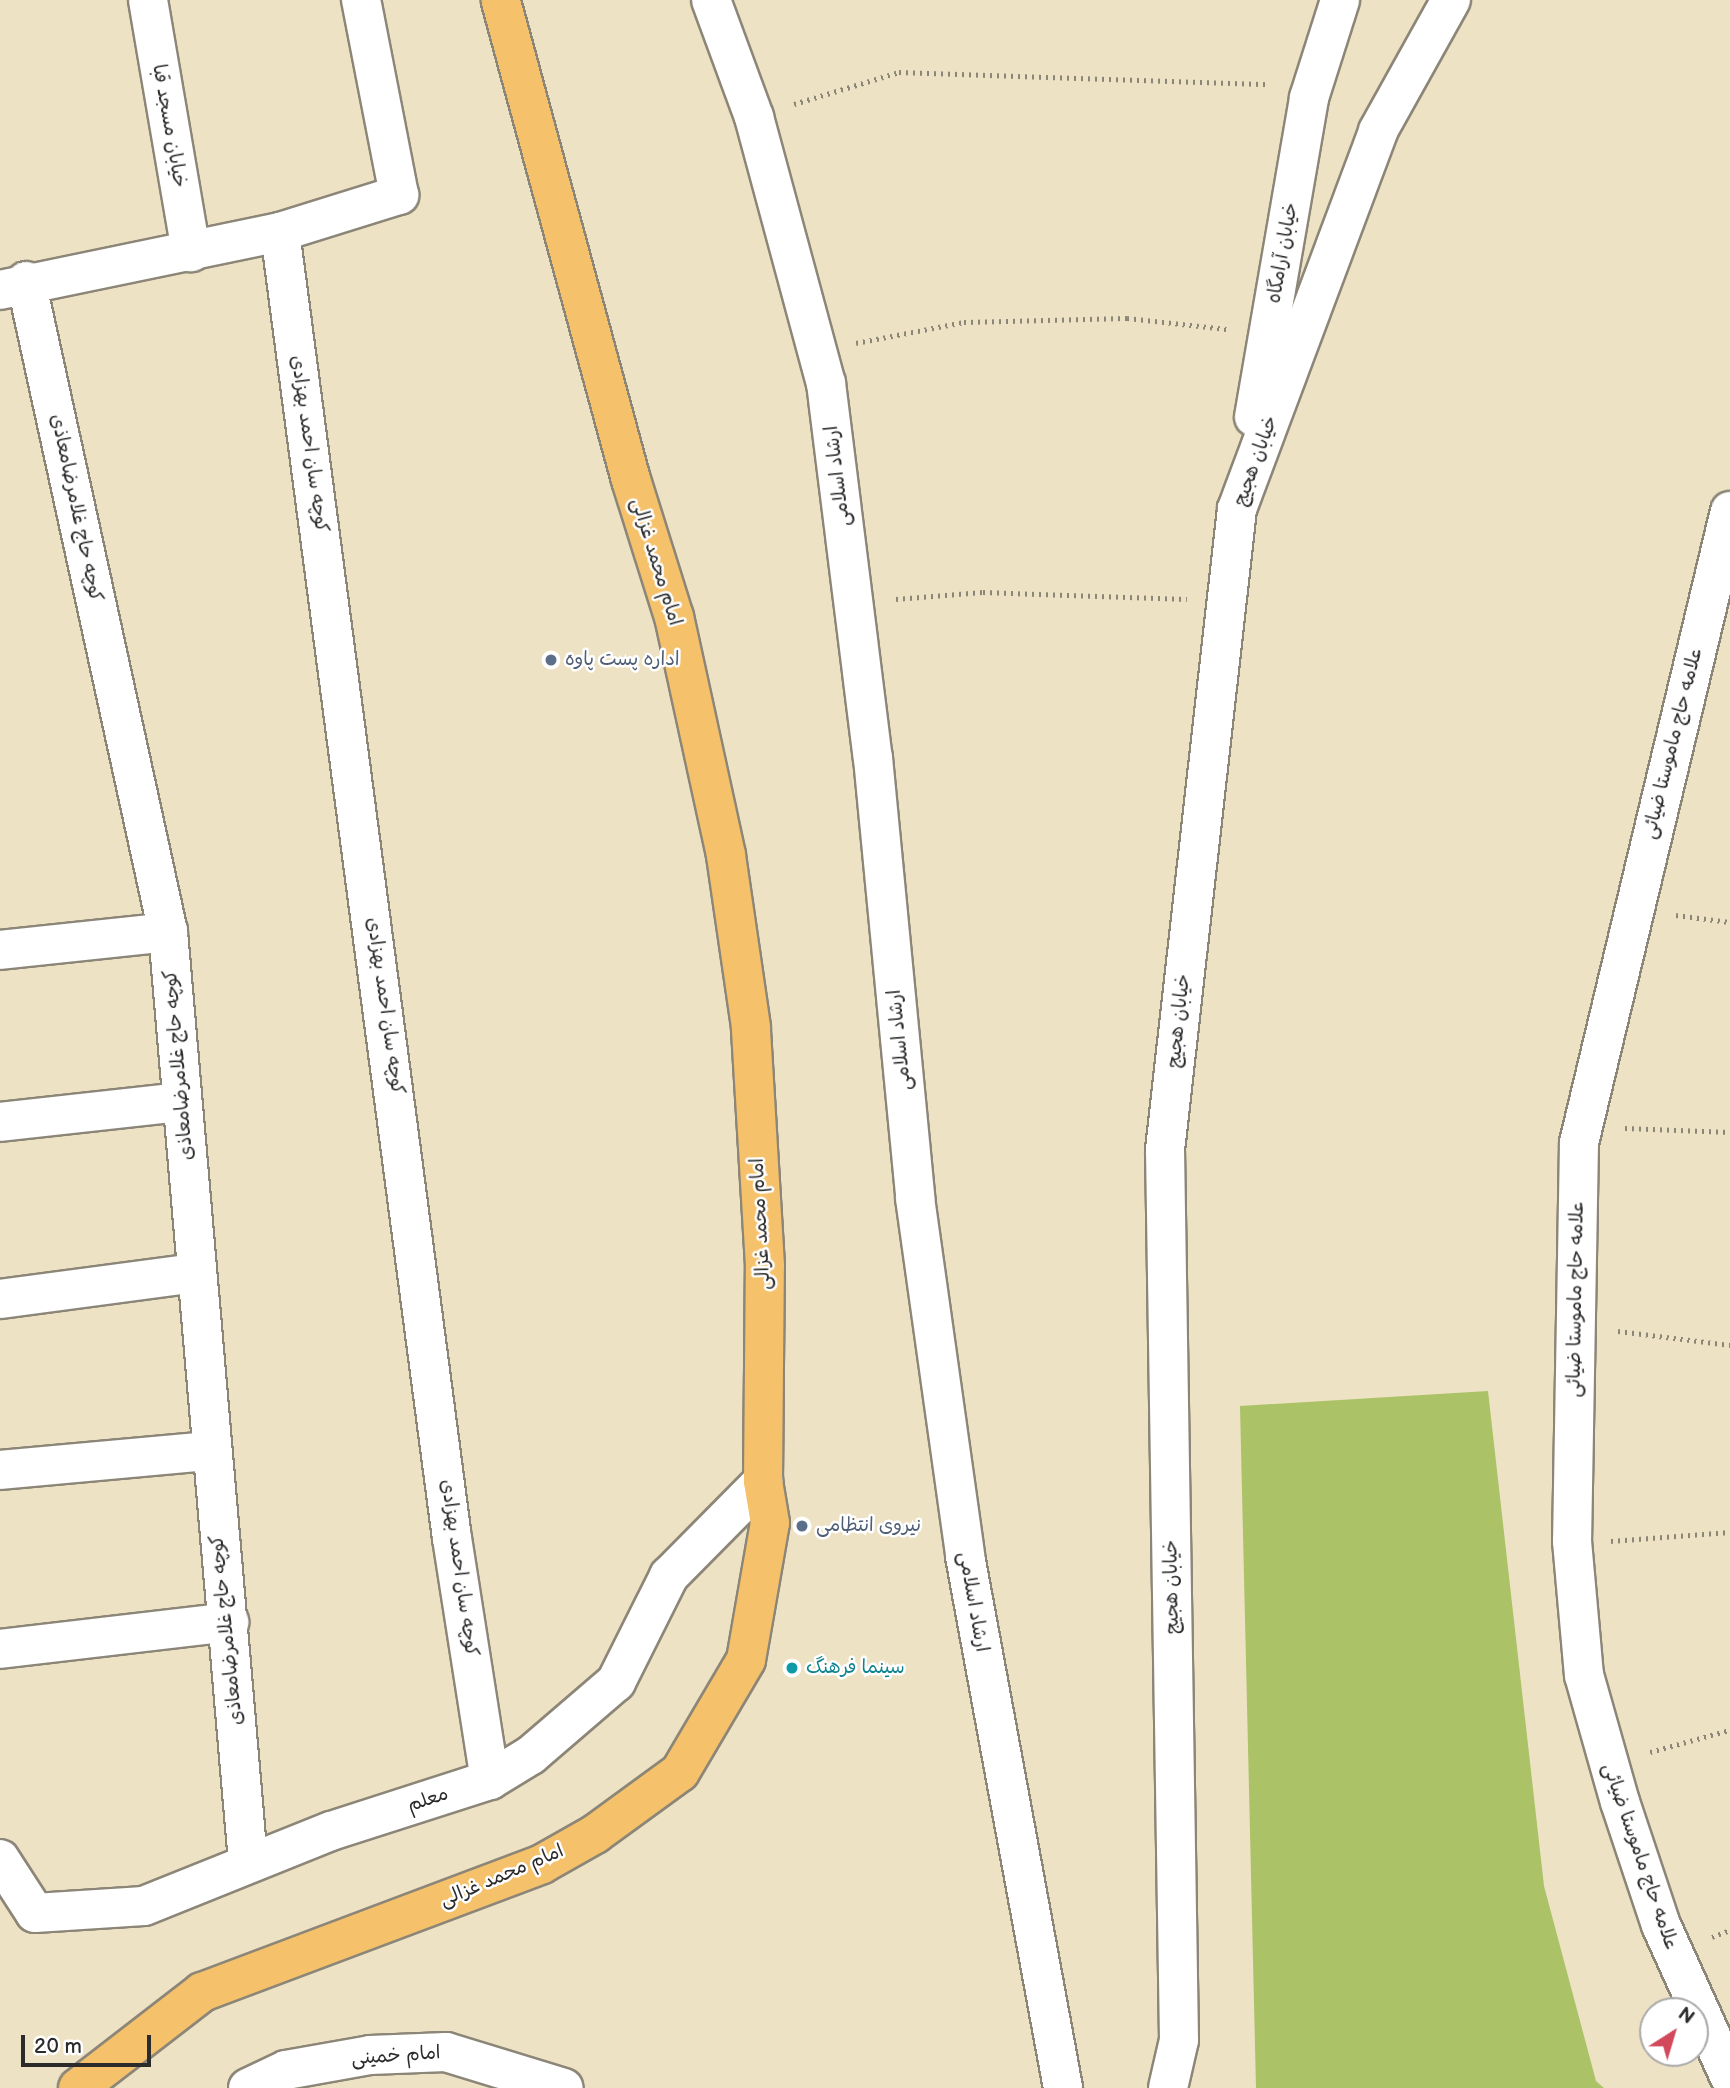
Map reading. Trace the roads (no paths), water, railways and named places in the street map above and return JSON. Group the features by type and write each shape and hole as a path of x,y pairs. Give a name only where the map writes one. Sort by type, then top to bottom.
{"main road":[{"name":"امام محمد غزالی","path":"78,2088 202,1992 541,1864 595,1834 680,1772 747,1660 770,1523 763,1481 765,1266 751,1027 726,855 674,617 631,480 501,0"}],"street":[{"name":"خیابان مسجد قبا","path":"148,0 191,252"},
{"path":"13,286 280,232 399,195 361,0"},
{"name":"ارشاد اسلامی","path":"711,0 754,117 817,351 853,603 915,1198 965,1556 1063,2088"},
{"name":"خیابان آرامگاه","path":"1237,509 1313,86 1340,0"},
{"name":"خیابان هجیج","path":"1168,2088 1179,2040 1165,1150 1237,509 1378,131 1451,0"},
{"name":"کوچه سان احمد بهزادی","path":"280,232 452,1538 490,1780"},
{"name":"کوچه حاج غلامرضامعاذی","path":"13,286 168,932 210,1451 229,1622 248,1861"},
{"name":"علامه حاج ماموستا ضیائی","path":"1730,511 1583,1125 1572,1541 1584,1675 1608,1763 1661,1925 1730,2078"},
{"path":"0,950 168,932"},
{"path":"0,1122 181,1102"},
{"path":"0,1299 196,1273"},
{"path":"0,1470 210,1451"},
{"name":"معلم","path":"0,1859 35,1913 144,1906 248,1861 490,1780 531,1755 616,1682 669,1576 763,1481"},
{"path":"0,1649 229,1622"},
{"name":"امام خمینی","path":"248,2088 286,2070 370,2055 446,2052 554,2086"}],"place":[{"name":"اداره پست پاوه","path":"551,660"},
{"name":"نیروی انتظامی","path":"802,1526"},
{"name":"سینما فرهنگ","path":"792,1668"}]}
